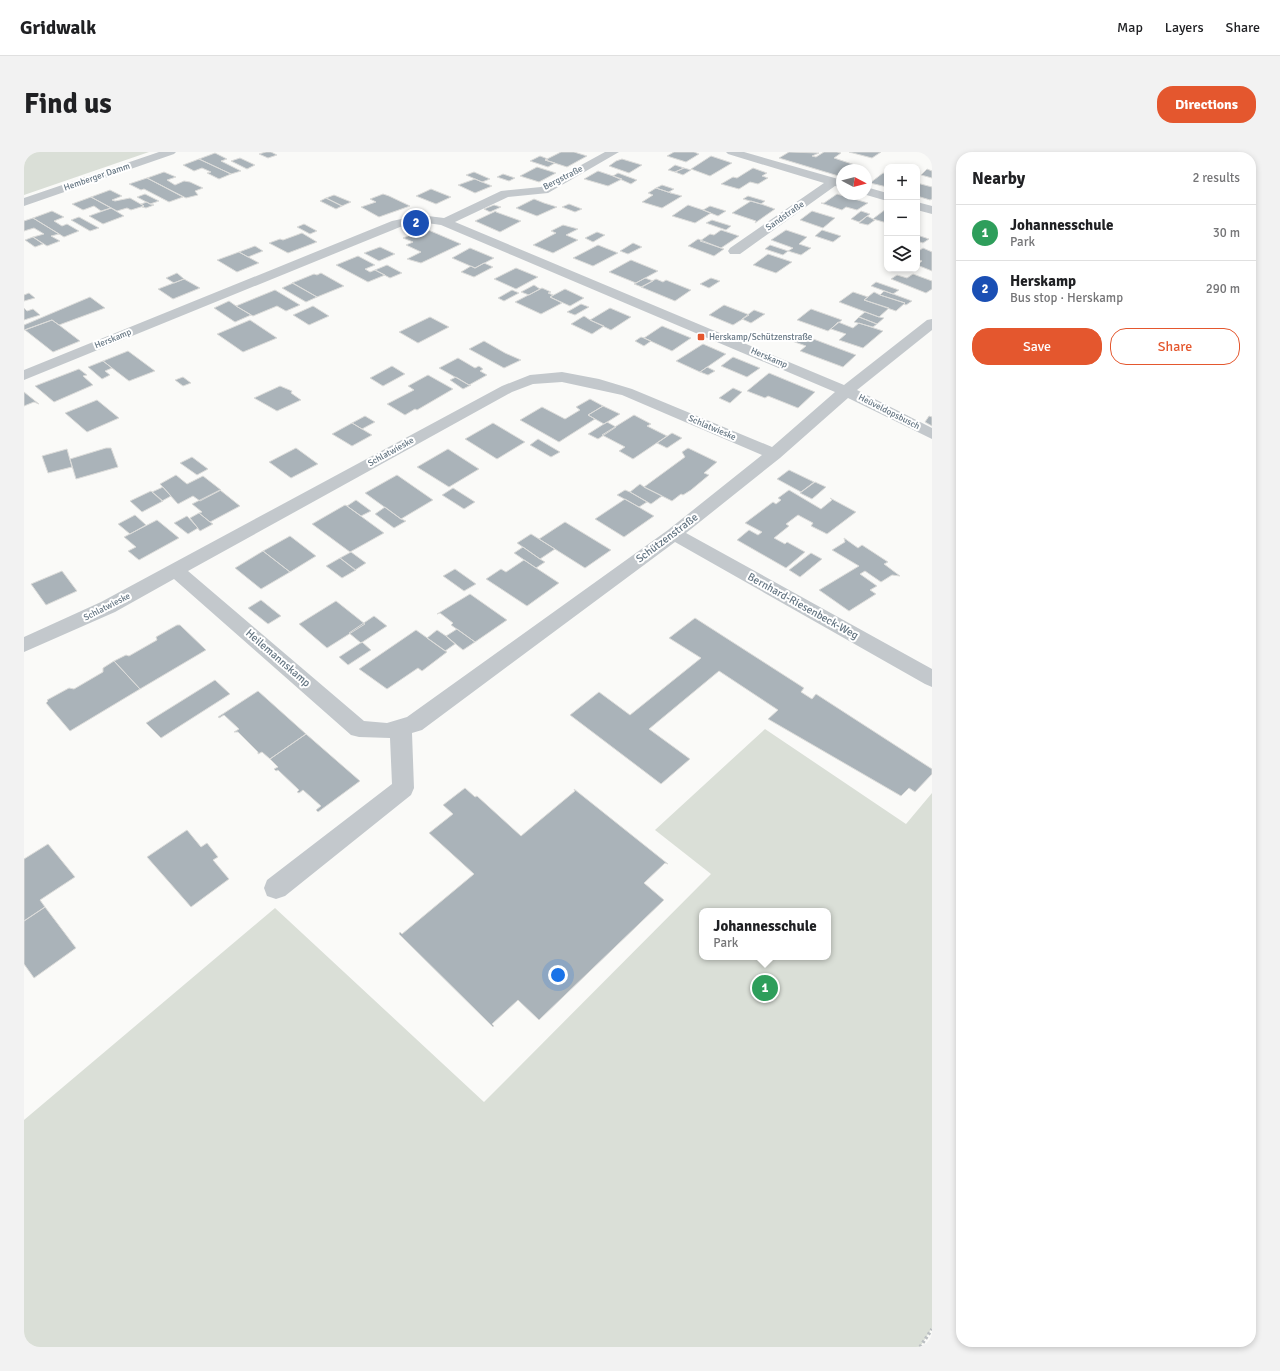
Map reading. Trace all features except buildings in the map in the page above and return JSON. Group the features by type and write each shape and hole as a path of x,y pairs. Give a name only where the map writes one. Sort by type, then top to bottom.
{"street":[{"name":"Hemberger Damm","path":"24,202 170,152"},
{"name":"Bergstraße","path":"445,222 505,194 544,190 613,152"},
{"name":"Sandstraße","path":"732,152 836,182"},
{"name":"Sandstraße","path":"735,251 836,184"},
{"path":"872,193 884,196"},
{"path":"920,207 932,210"},
{"name":"Herskamp","path":"24,374 396,224 417,218 437,219 445,222 846,391"},
{"name":"Schützenstraße","path":"394,729 414,724 674,534 774,454 846,391 932,323"},
{"name":"Schlatwieske","path":"24,645 108,607 507,389 530,380 562,377 599,384 627,392 774,454"},
{"name":"Heüveldopsbusch","path":"846,391 932,434"},
{"name":"Bernhard-Riesenbeck-Weg","path":"674,534 932,679"},
{"name":"Heilemannskamp","path":"175,570 359,728 394,729"},
{"path":"276,888 403,788 394,729"}],"path":[{"path":"920,1347 932,1328"}],"shaded area":[{"path":"24,152 149,152 24,195"},
{"path":"765,729 906,824 932,793 932,1328 920,1347 24,1347 24,1120 275,908 484,1102 711,874 655,830"}],"place":[{"name":"Herskamp","path":"416,223"},
{"name":"Herskamp/Schützenstraße","path":"701,337"},
{"name":"Johannesschule","path":"765,988"}]}
